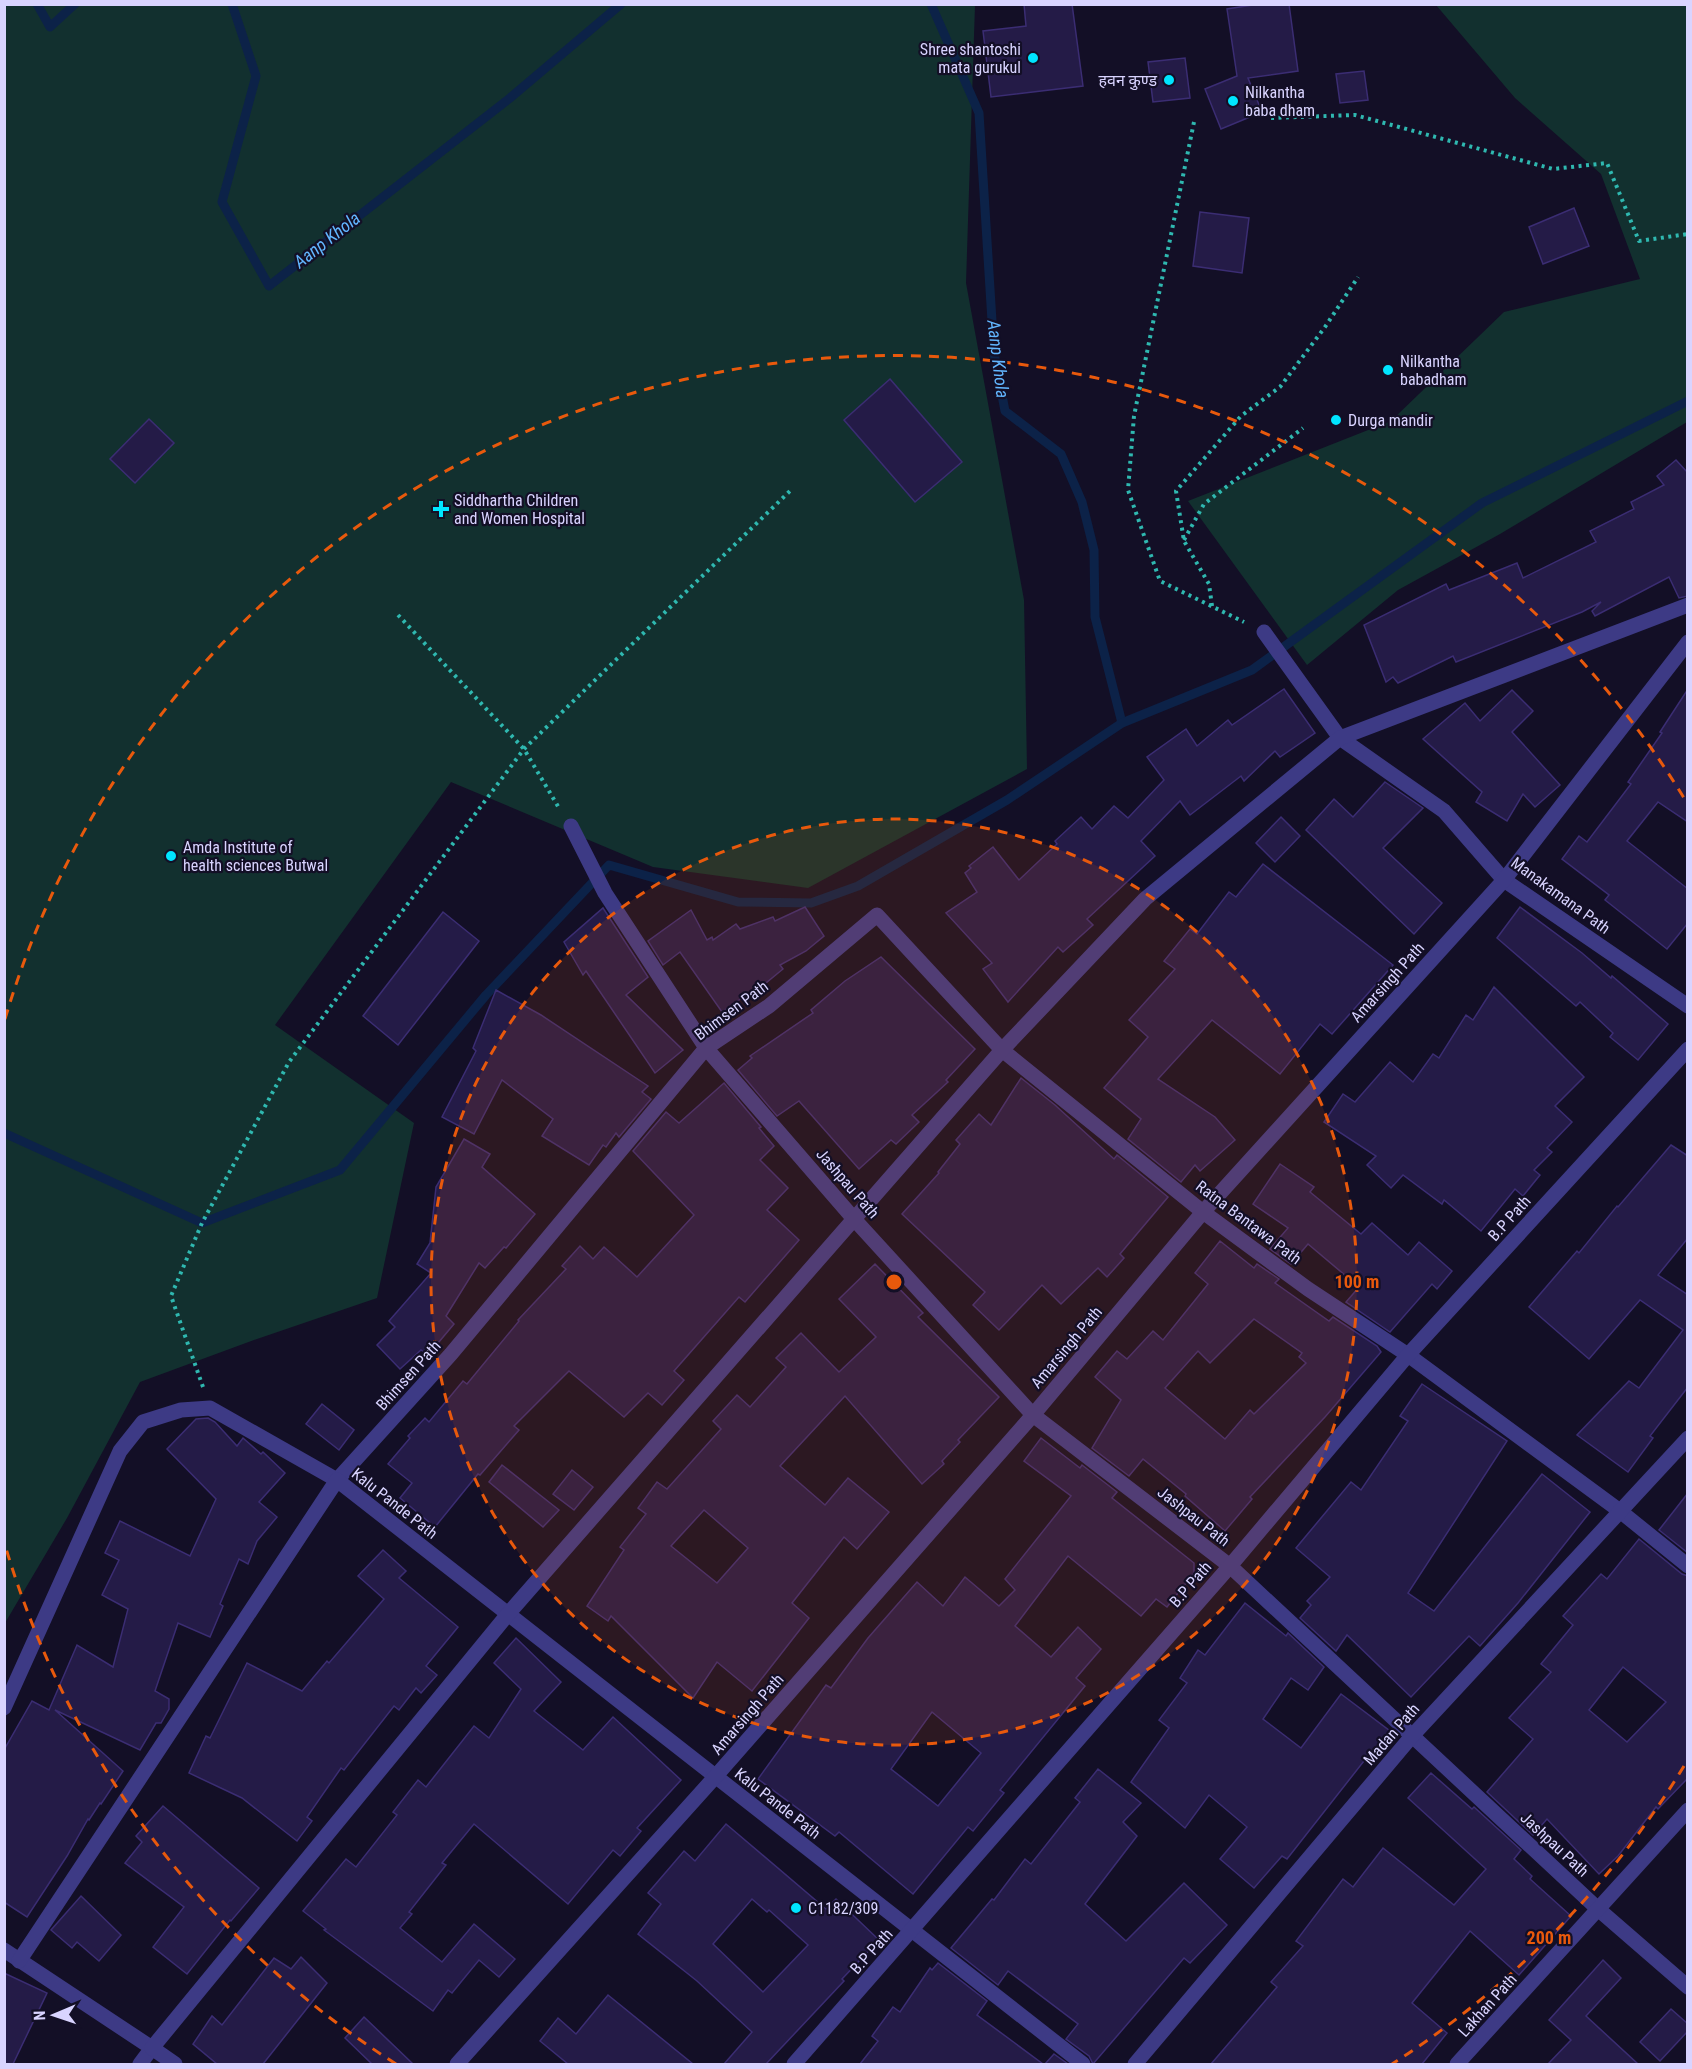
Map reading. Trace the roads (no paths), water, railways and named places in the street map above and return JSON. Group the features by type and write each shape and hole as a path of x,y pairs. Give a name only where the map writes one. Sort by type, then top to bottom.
{"street":[{"path":"140,2064 508,1614 1002,1050 1145,899 1341,738 1688,605"},
{"name":"Manakamana Path","path":"1264,632 1341,738 1444,811 1504,880 1688,1006"},
{"name":"Amarsingh Path","path":"457,2064 715,1777 1033,1414 1203,1212 1504,880 1688,642"},
{"name":"Jashpau Path","path":"571,826 605,893 706,1048 854,1219 1033,1414 1230,1566 1598,1908 1688,1987"},
{"name":"Ratna Bantawa Path","path":"877,915 1002,1050 1203,1212 1308,1289 1408,1355 1620,1511 1688,1566"},
{"name":"Bhimsen Path","path":"19,1961 337,1480 451,1354 706,1048 769,1006 877,915"},
{"name":"B.P Path","path":"794,2064 1230,1566 1408,1355 1688,1049"},
{"path":"4,1708 120,1450 143,1422 181,1410 210,1408 337,1480"},
{"name":"Madan Path","path":"1135,2064 1412,1736 1688,1438"},
{"name":"Kalu Pande Path","path":"337,1480 1083,2064"},
{"name":"Lakhan Path","path":"1457,2064 1688,1810"},
{"path":"4,1950 175,2064"}],"waterway":[{"name":"Aanp Khola","path":"37,4 50,27 75,4"},
{"name":"Aanp Khola","path":"232,4 256,76 222,202 269,286 510,98 621,4"},
{"name":"Aanp Khola","path":"931,4 979,113 994,353 1005,411 1061,454 1082,502 1094,550 1095,617 1122,723"},
{"path":"4,1133 202,1223 340,1170 486,995 609,865 738,902 811,903 858,886 1007,800 1122,723 1252,670 1482,503 1688,401"}],"place":[{"name":"Shree shantoshi mata gurukul","path":"1033,58"},
{"name":"हवन कुण्ड","path":"1169,80"},
{"name":"Nilkantha baba dham","path":"1233,101"},
{"name":"Nilkantha babadham","path":"1388,370"},
{"name":"Durga mandir","path":"1336,420"},
{"name":"Siddhartha Children and Women Hospital","path":"441,509"},
{"name":"Amda Institute of health sciences Butwal","path":"171,856"},
{"name":"C1182/309","path":"796,1908"}]}
